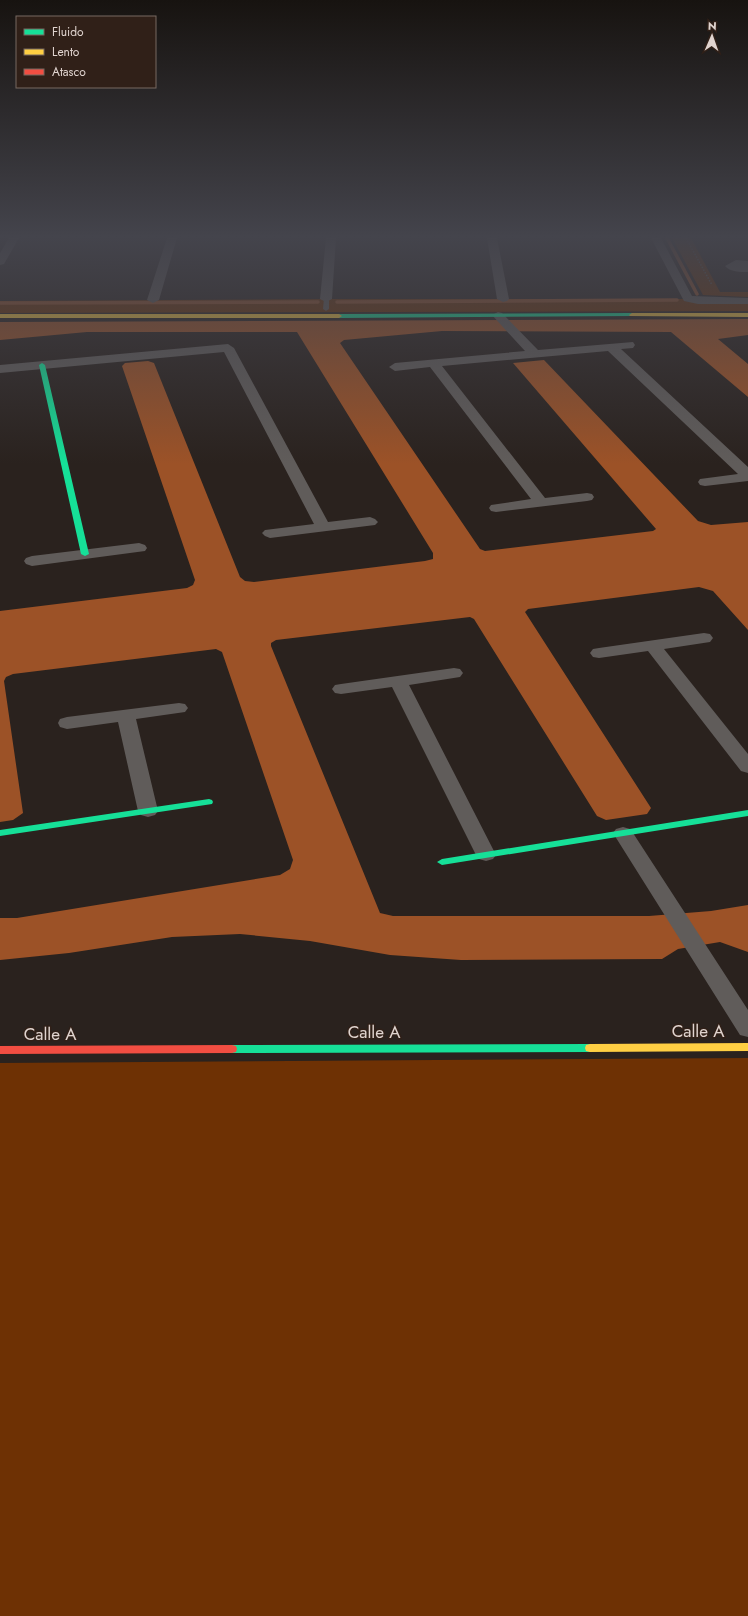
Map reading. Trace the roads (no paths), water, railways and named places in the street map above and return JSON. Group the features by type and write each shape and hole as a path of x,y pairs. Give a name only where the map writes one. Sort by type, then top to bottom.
{"street":[{"path":"498,315 535,354"},
{"path":"0,316 748,315"},
{"path":"395,367 630,345"},
{"path":"611,347 748,476"},
{"path":"0,369 228,348 323,527"},
{"path":"433,364 541,502"},
{"path":"42,365 85,554"},
{"path":"705,482 748,476"},
{"path":"496,508 587,497"},
{"path":"270,533 370,522"},
{"path":"32,561 139,548"},
{"path":"599,653 704,638"},
{"path":"652,645 748,767"},
{"path":"341,689 454,673"},
{"path":"398,681 486,855"},
{"path":"67,724 180,708"},
{"path":"126,715 148,811"},
{"path":"0,833 209,802"},
{"path":"442,862 748,813"},
{"path":"623,833 748,1030"},
{"name":"Calle A","path":"0,1050 748,1047"}]}
